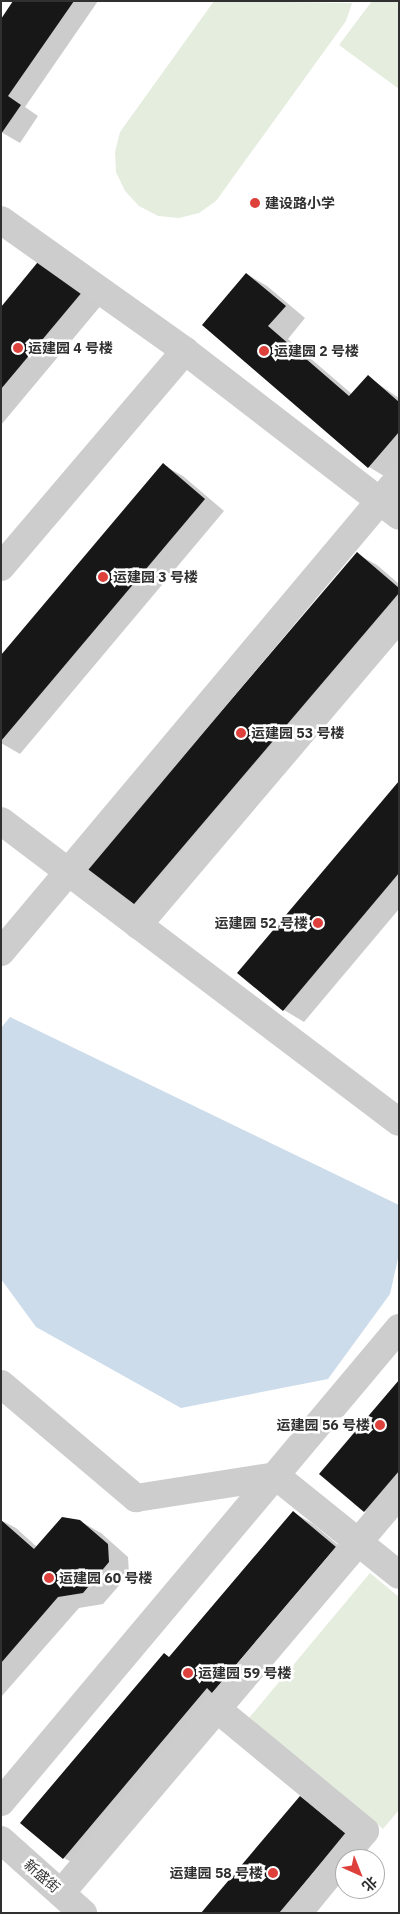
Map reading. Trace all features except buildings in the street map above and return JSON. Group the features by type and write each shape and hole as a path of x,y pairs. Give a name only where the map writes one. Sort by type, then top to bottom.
{"street":[{"path":"1,220 185,350 390,508"},
{"path":"1,567 185,350"},
{"path":"1,952 69,872 390,508 399,478"},
{"path":"138,925 399,617"},
{"path":"1,821 399,1122"},
{"path":"1,1802 399,1328"},
{"path":"1,1384 136,1498 276,1476 399,1575"},
{"path":"61,1893 399,1494"},
{"path":"217,1708 365,1831 298,1913"},
{"name":"新盛街","path":"1,1840 84,1913"}],"shaded area":[{"path":"214,1 352,3 346,21 216,201 199,213 179,218 158,216 139,206 125,191 116,172 115,152 120,132"},
{"path":"372,1 399,2 399,89 339,45"},
{"path":"370,1573 399,1597 399,1810 383,1829 249,1718"}],"water":[{"path":"10,1017 399,1205 399,1254 390,1294 328,1379 181,1408 36,1327 1,1279 1,1028"}],"place":[{"name":"建设路小学","path":"255,203"},
{"name":"运建园 4 号楼","path":"18,348"},
{"name":"运建园 2 号楼","path":"264,351"},
{"name":"运建园 3 号楼","path":"103,577"},
{"name":"运建园 53 号楼","path":"241,733"},
{"name":"运建园 52 号楼","path":"318,923"},
{"name":"运建园 56 号楼","path":"380,1425"},
{"name":"运建园 60 号楼","path":"49,1578"},
{"name":"运建园 59 号楼","path":"188,1673"},
{"name":"运建园 58 号楼","path":"273,1873"}]}
